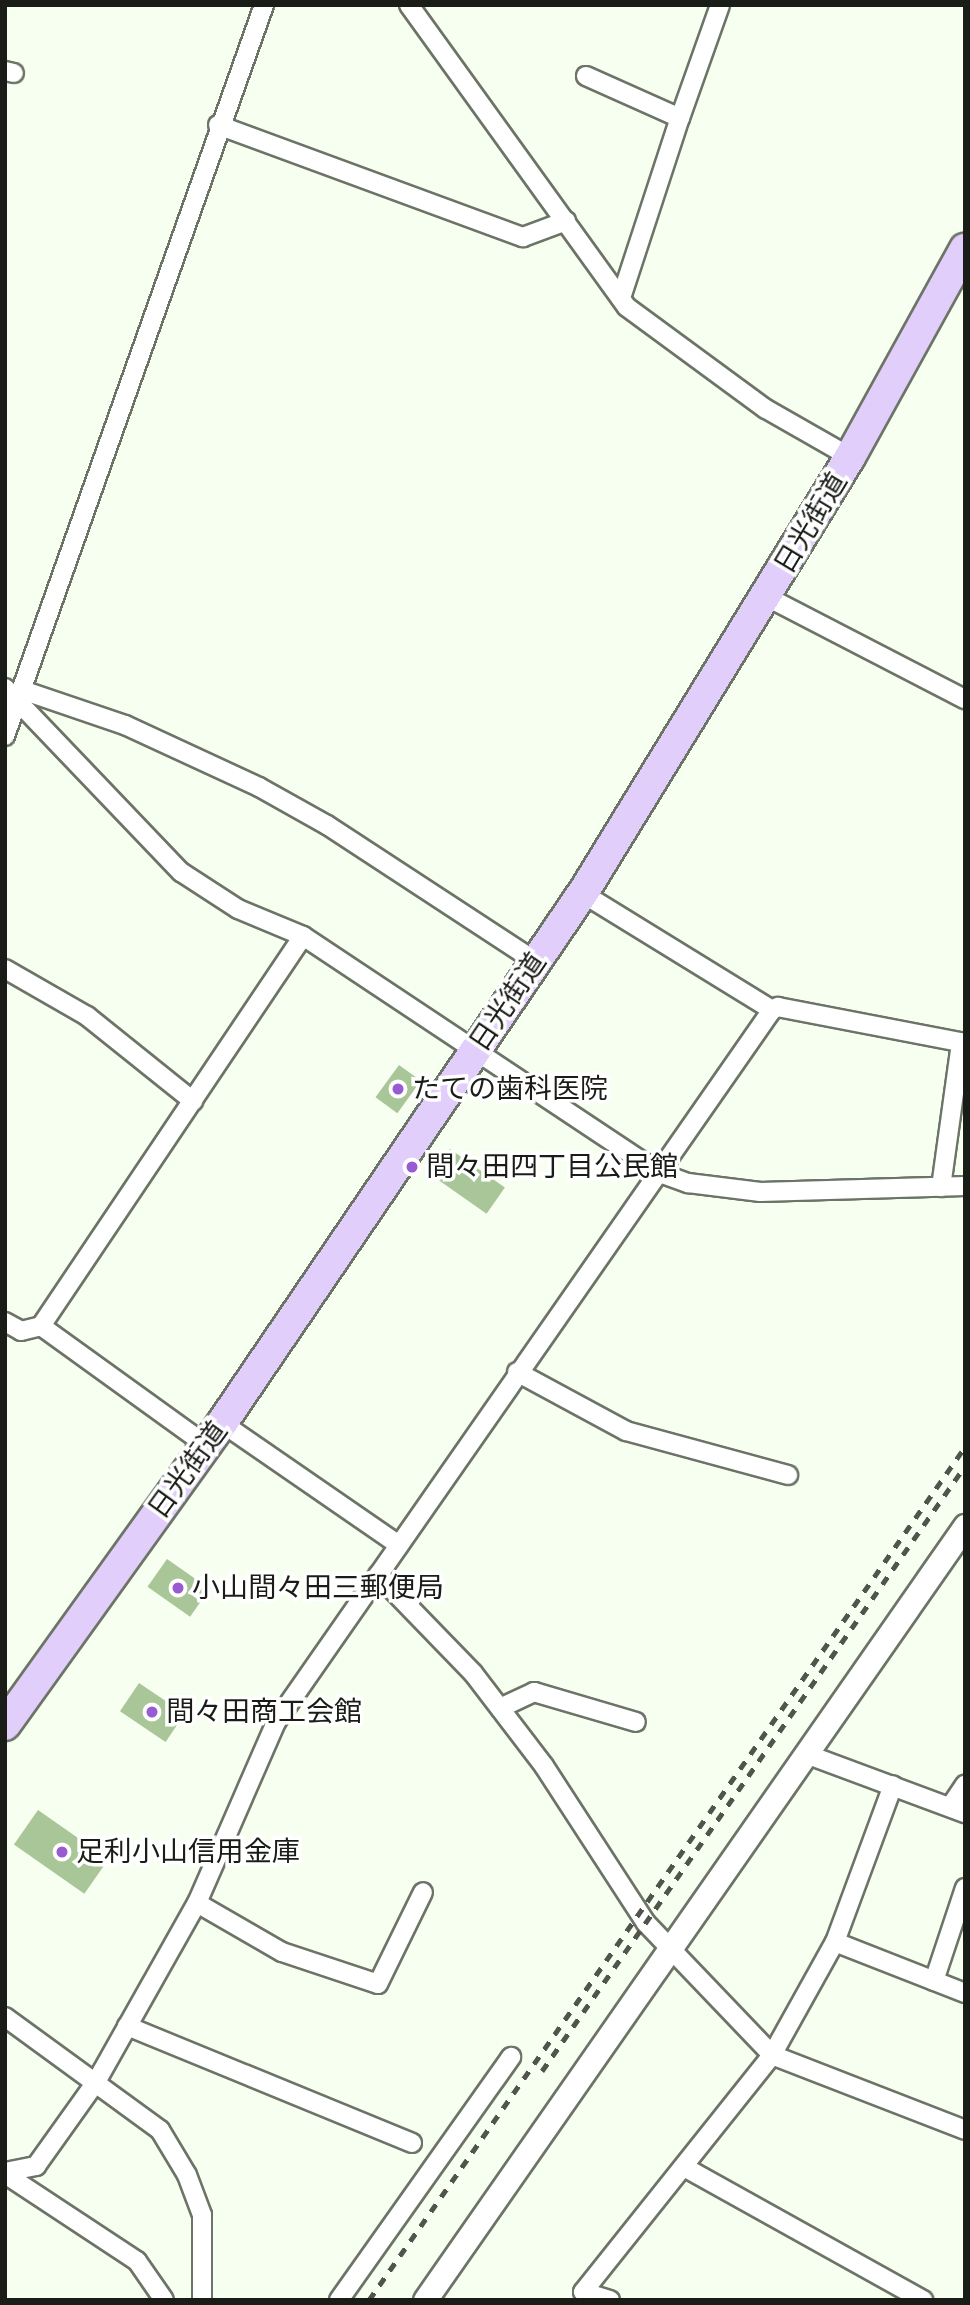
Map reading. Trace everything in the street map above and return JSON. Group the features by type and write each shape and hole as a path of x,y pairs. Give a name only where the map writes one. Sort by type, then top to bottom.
{"highway":[{"name":"日光街道","path":"5,1725 214,1434 582,893 767,597 850,457 965,249"}],"street":[{"path":"5,736 15,694 218,125 264,5"},
{"path":"408,5 621,298 766,409 850,457"},
{"path":"621,298 720,5"},
{"path":"586,76 680,118"},
{"path":"218,125 523,237 566,221"},
{"path":"767,597 965,699"},
{"path":"15,694 181,872 238,909 303,936 474,1053 660,1173 688,1183 760,1192 965,1186"},
{"path":"15,694 125,725 259,788 327,825 536,961"},
{"path":"582,893 772,1010"},
{"path":"5,1322 21,1331 41,1326 303,936"},
{"path":"5,969 87,1016 193,1101"},
{"path":"5,2173 36,2165 96,2082 197,1903 276,1722 517,1372 660,1173 772,1010 778,1007 963,1042 942,1186"},
{"path":"41,1326 399,1545"},
{"path":"517,1372 626,1431 788,1475"},
{"path":"425,2300 669,1946 965,1526"},
{"path":"377,1575 473,1673 544,1766 639,1914 772,2055 965,2130"},
{"path":"500,1709 534,1692 636,1722"},
{"path":"806,1754 958,1810 965,1785"},
{"path":"581,2296 772,2055 835,1942 893,1785"},
{"path":"934,1980 965,1888"},
{"path":"197,1903 282,1952 378,1984 423,1892"},
{"path":"835,1942 965,1993"},
{"path":"5,2017 160,2130 187,2175 202,2215 202,2300"},
{"path":"127,2026 412,2143"},
{"path":"339,2300 511,2057"},
{"path":"684,2166 923,2300"},
{"path":"5,2173 137,2261 159,2297"},
{"path":"581,2296 610,2300"}],"building":[{"name":"たての歯科医院","path":"399,1065 421,1081 397,1113 375,1097"},
{"path":"450,1149 505,1187 487,1214 432,1175"},
{"name":"小山間々田三郵便局","path":"167,1559 210,1589 190,1617 147,1587"},
{"name":"間々田商工会館","path":"139,1683 185,1714 166,1742 120,1711"},
{"name":"足利小山信用金庫","path":"38,1810 108,1859 84,1894 14,1844"}],"railway":[{"path":"369,2300 965,1447"},
{"path":"542,2071 965,1466"}],"place":[{"name":"たての歯科医院","path":"398,1089"},
{"name":"間々田四丁目公民館","path":"412,1167"},
{"name":"小山間々田三郵便局","path":"178,1588"},
{"name":"間々田商工会館","path":"152,1712"},
{"name":"足利小山信用金庫","path":"62,1852"}]}
